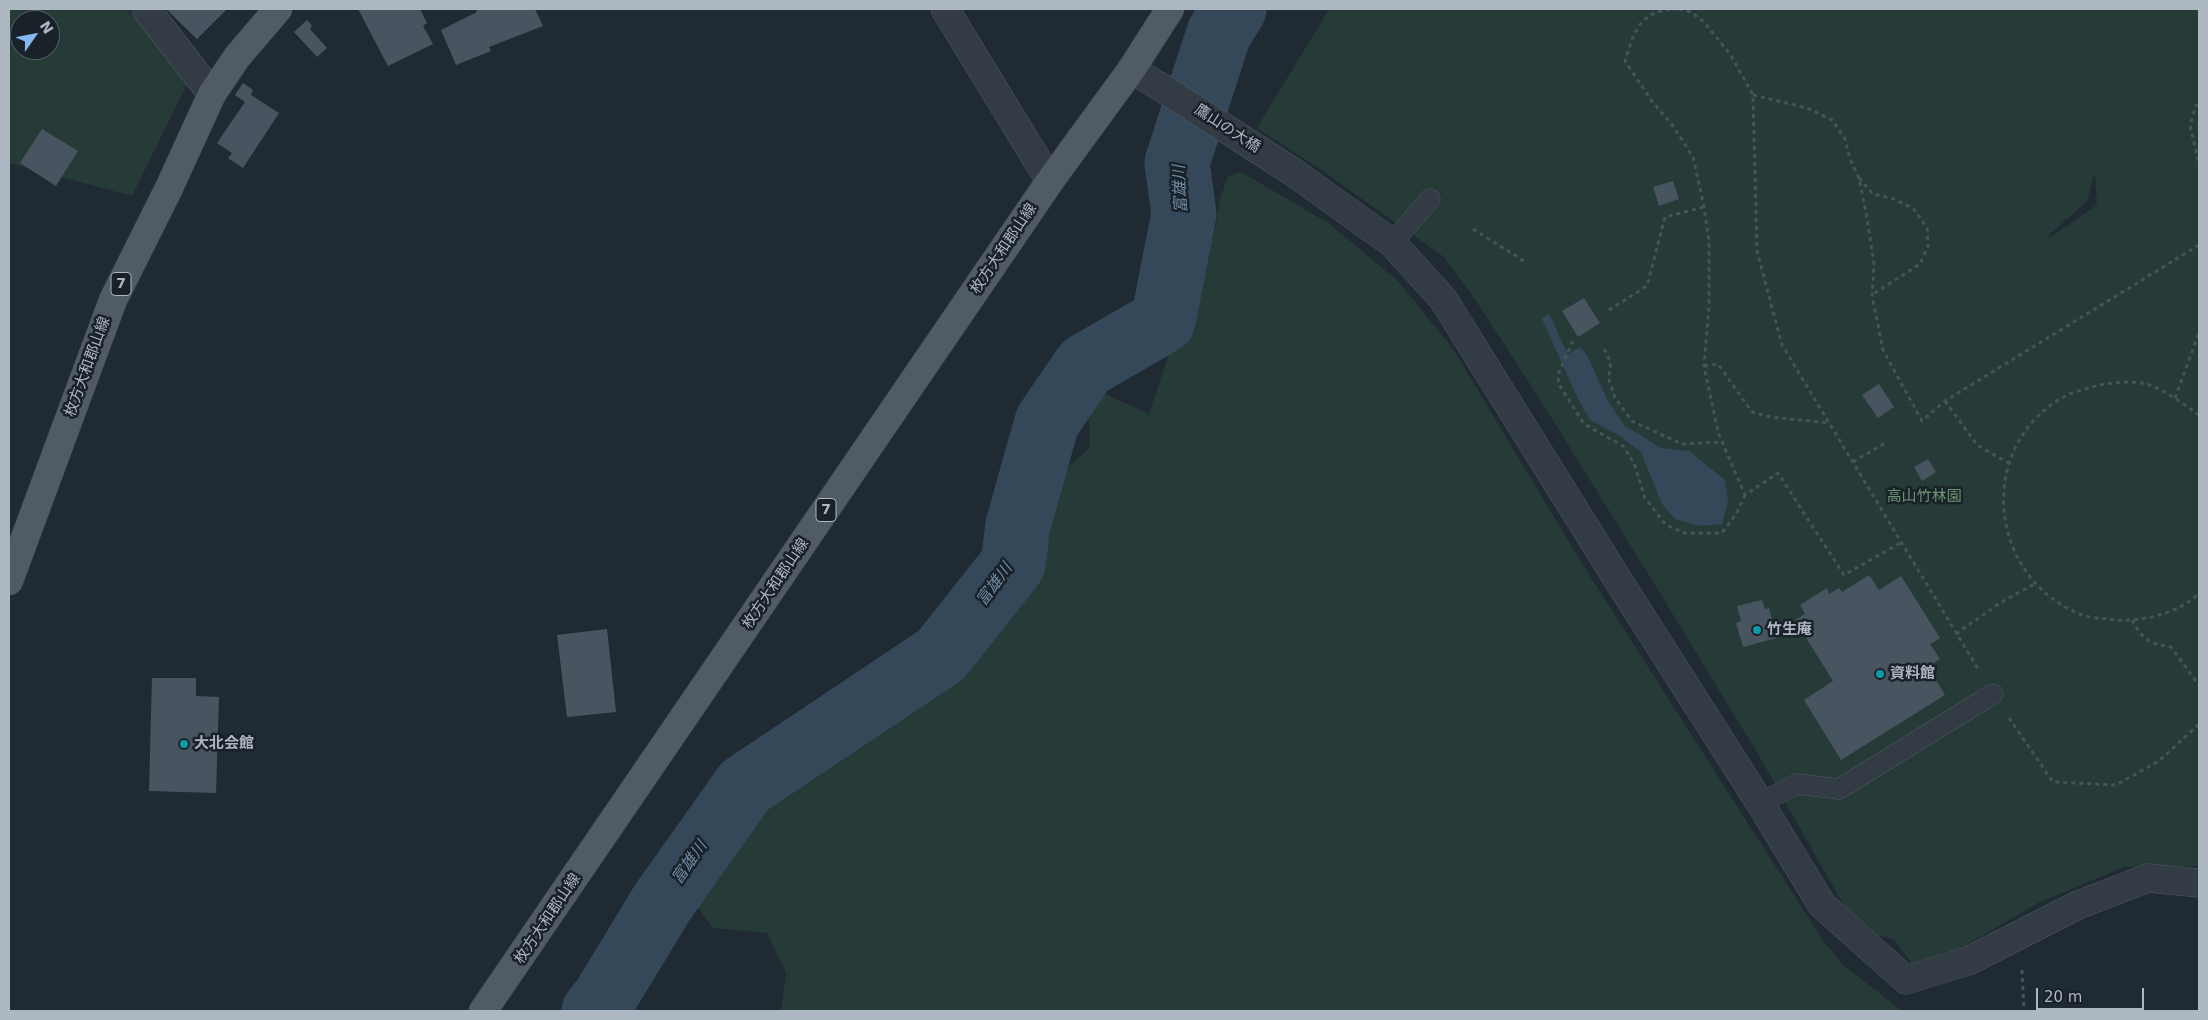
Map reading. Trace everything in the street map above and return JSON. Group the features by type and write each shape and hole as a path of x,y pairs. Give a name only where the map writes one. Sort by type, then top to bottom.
{"main road":[{"name":"枚方大和郡山線","path":"9,581 113,300 169,188 212,94 237,57 278,9"},
{"name":"枚方大和郡山線","path":"484,1011 1050,181 1130,70 1170,9"}],"street":[{"path":"146,9 212,94"},
{"path":"945,9 1050,181"},
{"name":"鷹山の大橋","path":"1130,70 1162,86 1293,172 1392,243 1443,299 1623,588 1760,802 1822,904 1906,980 1968,962 2078,905 2148,878 2199,883"}],"lane":[{"path":"1392,243 1430,199"},
{"path":"1760,802 1797,784 1838,789 1992,694"}],"path":[{"path":"1745,495 1722,442 1712,410 1704,366 1709,307 1709,241 1693,157 1673,126 1651,100 1625,62 1633,36 1645,17 1660,9 1678,9 1691,12 1704,22 1730,54 1753,95 1753,162 1758,250 1782,345 1992,694 2053,782 2116,785 2159,761 2199,724"},
{"path":"1753,95 1807,108 1832,120 1845,139 1850,159 1859,178 1874,265 1872,295 1883,350 1922,421 1945,401 2199,245"},
{"path":"2199,105 2196,106 2190,125 2199,163"},
{"path":"1859,178 1873,194 1894,199 1914,209 1926,228 1928,246 1920,264 1872,295"},
{"path":"1609,310 1647,286 1665,217 1704,207"},
{"path":"1473,229 1526,264"},
{"path":"2175,398 2199,334"},
{"path":"1573,341 1559,372 1558,383 1584,424 1623,446 1634,463 1645,498 1666,525 1684,533 1722,533 1736,514 1745,495 1778,473 1844,575 1902,542"},
{"path":"1604,349 1608,356 1610,368 1608,377 1615,398 1632,421 1682,444 1722,442"},
{"path":"1704,366 1718,364 1752,412 1770,417 1830,423"},
{"path":"2199,414 2175,398 2146,384 2108,382 2069,394 2036,417 2014,450 2002,488 2005,528 2021,566 2047,596 2083,615 2122,622 2162,615 2199,593"},
{"path":"1945,401 1977,445 2010,464"},
{"path":"1853,462 1887,442"},
{"path":"1956,634 2000,603 2036,583"},
{"path":"2132,620 2139,633 2149,643 2171,648 2199,685"},
{"path":"2022,964 2024,1011"}],"green space":[{"path":"9,9 125,9 141,23 187,84 132,196 9,163"},
{"name":"高山竹林園","path":"1329,9 2199,9 2199,866 2124,867 2040,902 1937,962 1912,964 1894,939 1870,934 1851,918 1758,754 1647,572 1539,398 1478,304 1444,257 1314,165 1257,128","holes":["2095,173 2097,205 2048,239 2049,235 2087,201"]},
{"path":"1241,172 1330,224 1399,282 1453,349 1581,562 1822,939 1843,965 1902,1011 781,1011 786,973 767,933 713,928 694,902 727,836 794,788 836,746 912,697 958,656 1002,623 1045,555 1048,489 1070,465 1090,448 1089,419 1101,392 1149,414 1175,335 1189,263 1215,230 1220,199 1228,176"}],"water":[{"path":"1549,314 1568,354 1580,347 1587,355 1607,399 1624,425 1661,448 1689,451 1725,480 1728,502 1722,524 1700,526 1675,519 1662,504 1641,452 1618,435 1590,420 1578,399 1542,319"}],"building":[{"path":"166,9 227,9 197,39"},
{"path":"358,9 420,9 427,23 423,26 433,44 388,66"},
{"path":"475,9 535,9 543,26 489,47 491,51 456,65 441,30 477,12"},
{"path":"307,20 312,26 310,29 327,48 317,57 294,32"},
{"path":"243,83 253,90 251,95 279,113 243,168 228,158 232,153 217,143 245,102 235,95"},
{"path":"42,129 78,151 56,186 20,163"},
{"path":"1673,181 1679,199 1659,206 1653,187"},
{"path":"1584,298 1600,323 1578,337 1562,311"},
{"path":"1879,384 1894,407 1878,418 1862,395"},
{"path":"1928,459 1936,472 1922,481 1914,467"},
{"name":"資料館","path":"1869,575 1879,590 1901,576 1940,638 1930,644 1940,659 1928,667 1945,695 1841,760 1804,700 1833,681 1795,620 1805,614 1800,605 1827,588 1829,594 1839,588 1842,592"},
{"name":"竹生庵","path":"1762,600 1765,609 1769,608 1777,638 1743,647 1736,623 1741,621 1737,606"},
{"path":"607,629 616,712 567,717 557,635"},
{"name":"大北会館","path":"152,678 196,678 196,696 219,697 216,793 149,791"}],"waterway":[{"name":"富雄川","path":"594,1011 605,997 662,903 745,786 941,655 1013,564 1018,525 1047,422 1085,366 1163,321 1184,214 1177,163 1219,33 1234,9"}],"place":[{"name":"竹生庵","path":"1757,630"},
{"name":"資料館","path":"1880,674"},
{"name":"大北会館","path":"184,744"}]}
